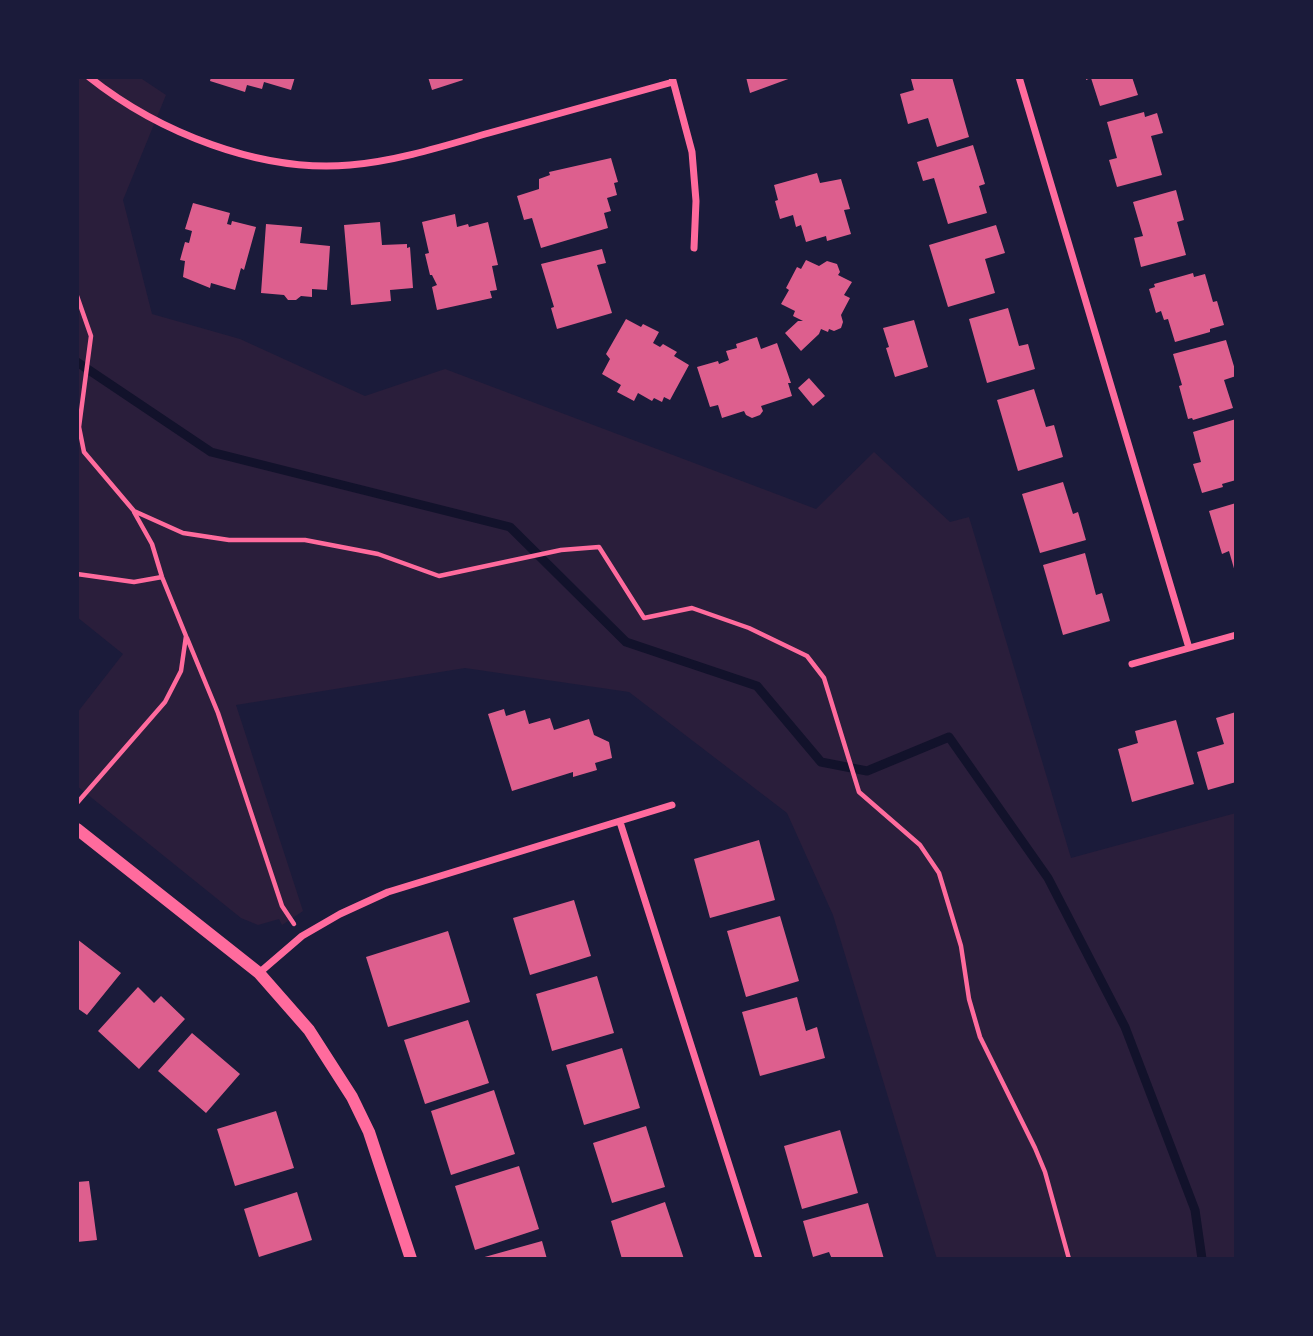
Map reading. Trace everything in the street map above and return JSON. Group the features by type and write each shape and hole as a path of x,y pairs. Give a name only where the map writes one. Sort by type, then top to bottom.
{"street":[{"path":"89,77 110,94 149,118 217,147 282,163 349,165 416,154 672,79 692,152 696,201 694,248"},
{"path":"1019,77 1189,648"},
{"path":"1132,664 1236,635"},
{"path":"259,973 302,936 388,891 672,805"},
{"path":"620,821 759,1259"},
{"path":"77,830 259,973 309,1030 352,1097 378,1156 411,1259"}],"path":[{"path":"77,296 91,336 79,427 84,452 134,511 152,544 162,577 218,713 282,906 302,936"},
{"path":"134,511 183,533 229,540 305,540 378,554 439,576 561,550 599,547 644,618 692,608 749,628 807,656 824,678 859,792 920,845 939,873 961,946 969,999 980,1037 1045,1172 1069,1259"},
{"path":"77,574 134,582 162,577"},
{"path":"77,803 165,702 181,671 186,636"}],"shaded area":[{"path":"77,77 139,77 166,95 123,200 152,314 240,339 365,396 445,369 816,509 874,452 950,522 969,517 1071,858 1236,813 1236,1259 937,1259 833,915 787,813 629,692 465,668 236,705 303,911 282,925 279,919 258,925 241,918 77,786 77,713 123,654 77,617"}],"building":[{"path":"211,77 295,77 291,90 264,82 262,89 247,85 245,92 210,81"},
{"path":"428,77 461,77 463,80 432,90"},
{"path":"746,77 791,77 791,78 750,93"},
{"path":"952,77 969,137 937,147 928,118 908,124 900,94 914,90 911,79"},
{"path":"1086,77 1132,77 1138,95 1100,106 1091,78 1086,80"},
{"path":"1144,112 1145,117 1157,113 1163,133 1151,136 1162,175 1117,187 1109,160 1117,158 1107,122"},
{"path":"973,145 985,184 979,186 987,213 948,224 934,178 923,181 917,162"},
{"path":"611,158 618,182 614,183 617,195 607,198 611,211 604,213 608,228 541,248 532,218 524,220 517,196 539,189 539,179 550,175 549,172"},
{"path":"817,173 820,183 841,179 850,209 844,210 851,234 827,241 826,236 806,242 801,225 796,227 793,215 780,219 774,185"},
{"path":"1176,190 1184,220 1177,222 1186,255 1141,267 1134,238 1143,236 1133,202"},
{"path":"193,203 230,213 227,224 231,225 232,221 256,227 244,270 241,268 235,290 211,283 210,288 183,277 185,261 180,260 185,242 189,243 192,231 185,229"},
{"path":"455,214 457,227 488,222 498,265 492,266 497,290 490,291 492,298 437,310 432,287 437,285 430,275 425,254 429,253 422,222"},
{"path":"380,222 382,245 407,244 407,248 410,247 413,288 390,290 391,301 351,305 344,225"},
{"path":"266,224 302,227 300,243 330,246 327,290 312,289 312,297 301,296 296,300 288,300 284,295 261,293"},
{"path":"996,225 1005,253 985,259 995,293 948,307 929,245"},
{"path":"602,249 606,263 597,265 612,313 557,329 551,308 554,307 541,264"},
{"path":"806,260 819,266 827,261 837,264 840,272 838,275 852,282 844,295 850,298 841,315 841,328 834,331 829,329 828,332 821,329 801,351 785,333 798,321 803,321 793,316 795,311 781,304 797,267 801,269"},
{"path":"1193,273 1194,277 1205,274 1213,302 1217,301 1224,325 1175,342 1168,319 1164,320 1161,311 1156,313 1149,289 1155,287 1154,284"},
{"path":"1008,308 1019,346 1028,344 1035,369 987,383 969,319"},
{"path":"626,319 659,332 653,343 660,347 663,344 677,352 674,356 689,365 670,400 664,397 662,402 654,398 652,401 638,393 634,401 617,392 621,385 602,374 610,359 606,354"},
{"path":"914,320 928,367 895,377 883,328"},
{"path":"757,337 761,349 777,343 791,383 788,383 792,396 761,406 763,411 760,415 752,418 744,411 722,418 718,405 710,407 697,367 729,360 726,351 737,348 736,344"},
{"path":"1226,340 1236,373 1236,376 1224,380 1233,408 1193,420 1188,419 1173,354"},
{"path":"809,378 825,396 813,406 798,388"},
{"path":"1034,389 1046,427 1054,425 1063,457 1018,471 997,400"},
{"path":"1236,419 1236,480 1202,493 1193,464 1201,462 1193,432"},
{"path":"1063,482 1073,514 1078,512 1086,540 1040,553 1022,494"},
{"path":"1236,503 1235,572 1229,551 1222,554 1209,511"},
{"path":"1085,553 1096,595 1102,593 1110,621 1063,635 1043,565"},
{"path":"504,709 506,716 525,710 529,724 550,718 554,730 589,719 594,735 609,742 612,758 595,763 597,770 573,777 573,772 512,791 488,714"},
{"path":"1236,712 1236,782 1208,790 1197,752 1224,744 1216,718"},
{"path":"1176,720 1194,784 1132,802 1118,749 1138,743 1135,731"},
{"path":"759,840 775,900 710,918 694,859"},
{"path":"574,900 591,956 530,975 513,918"},
{"path":"780,916 799,981 746,997 727,931"},
{"path":"448,931 470,1002 388,1027 366,957"},
{"path":"77,939 121,973 87,1015 77,1008"},
{"path":"597,976 614,1033 552,1051 536,994"},
{"path":"138,987 154,1003 161,996 185,1019 139,1069 98,1031"},
{"path":"797,997 806,1031 817,1027 825,1058 760,1076 742,1012"},
{"path":"468,1020 489,1083 425,1104 404,1040"},
{"path":"192,1033 240,1074 206,1113 158,1071"},
{"path":"622,1048 640,1108 584,1125 566,1065"},
{"path":"494,1090 515,1154 451,1175 431,1111"},
{"path":"276,1111 294,1168 235,1186 217,1129"},
{"path":"646,1126 665,1187 612,1203 593,1143"},
{"path":"840,1130 858,1193 802,1209 784,1146"},
{"path":"519,1166 539,1229 475,1250 455,1186"},
{"path":"89,1181 97,1240 77,1242 77,1182"},
{"path":"297,1192 312,1240 259,1257 244,1209"},
{"path":"665,1202 684,1259 622,1259 611,1221"},
{"path":"868,1203 884,1259 832,1259 829,1252 813,1257 803,1221"},
{"path":"542,1241 547,1259 481,1258"}],"waterway":[{"path":"77,362 211,452 510,527 626,642 757,686 821,762 867,771 949,737 1048,878 1125,1027 1195,1210 1202,1259"}]}
